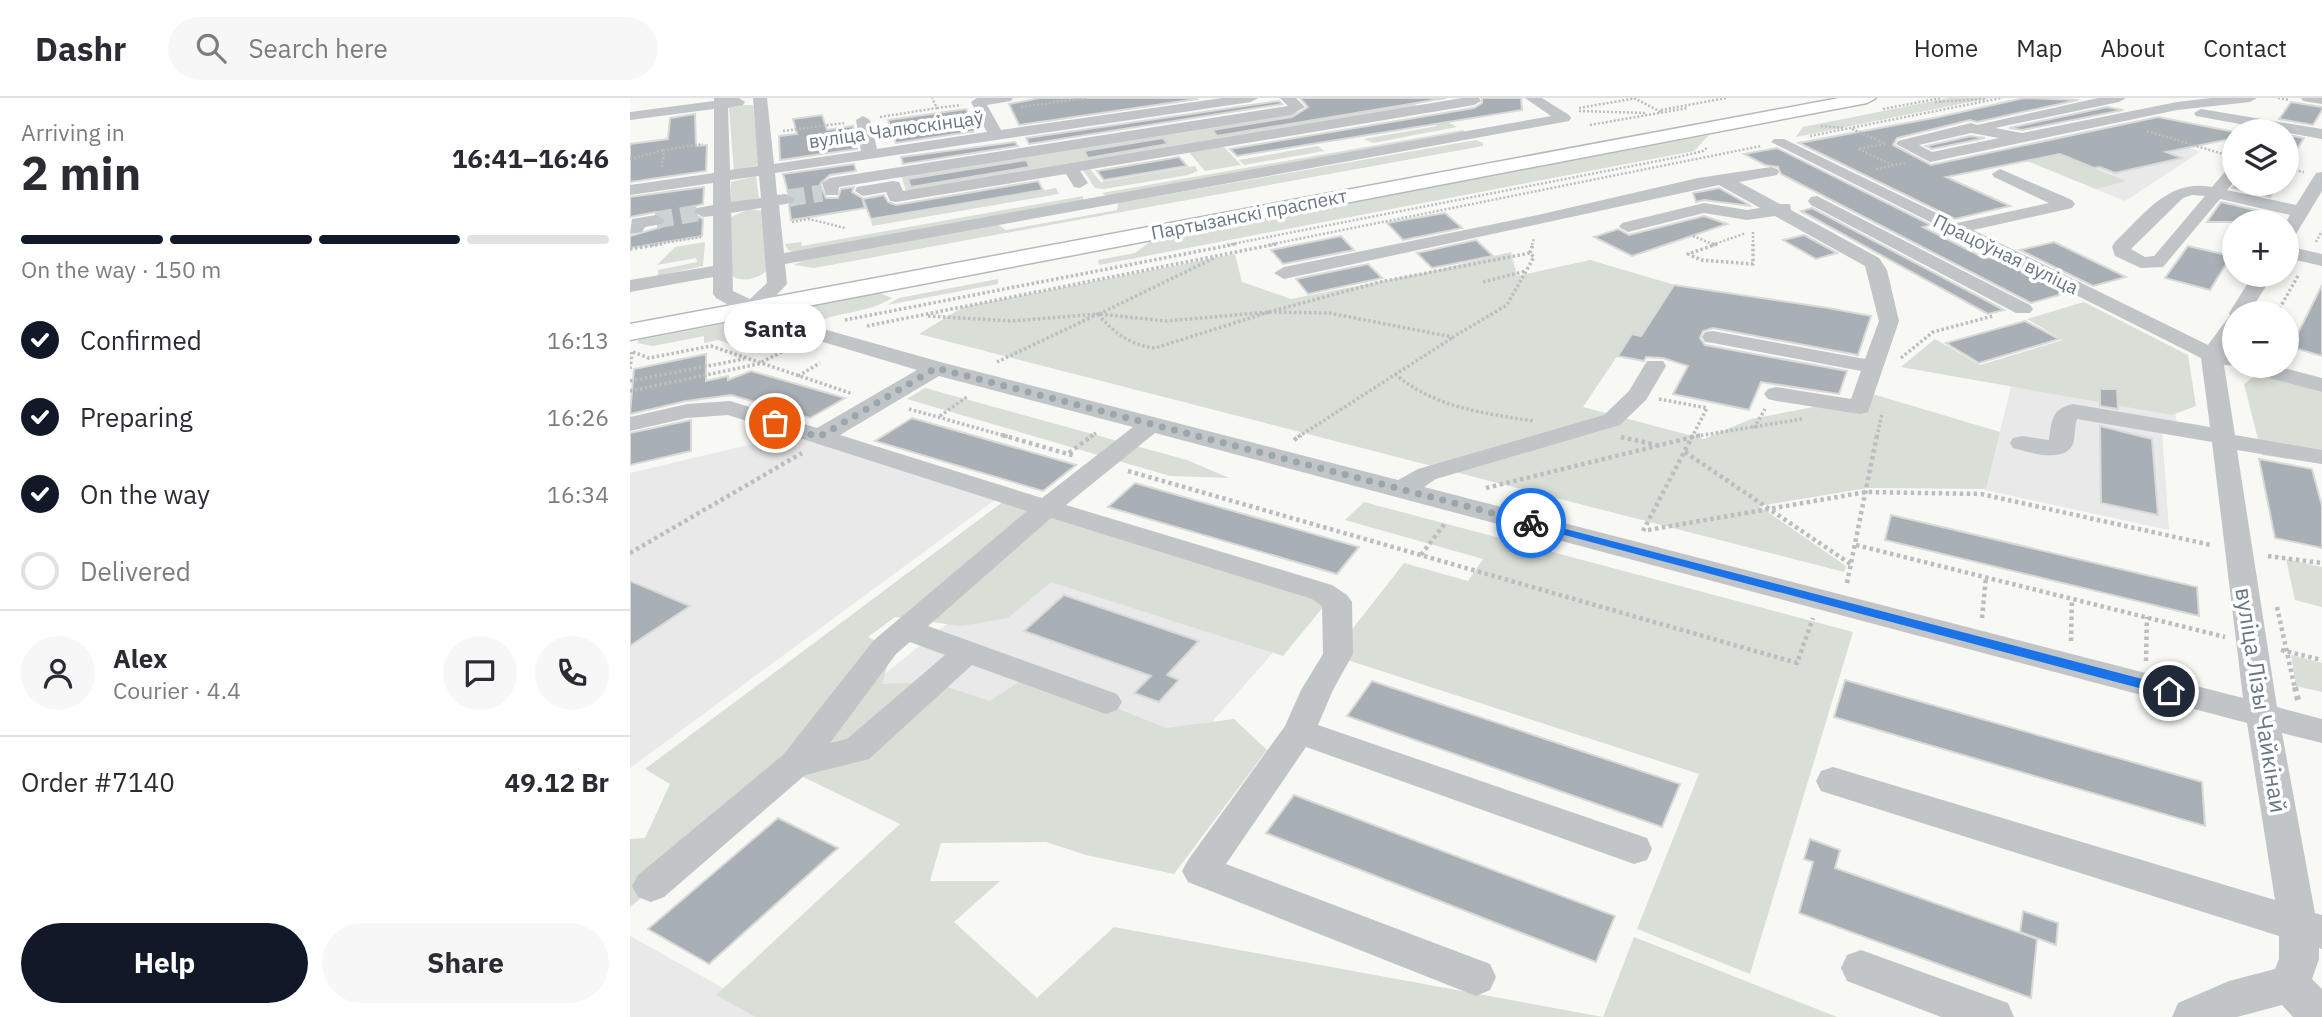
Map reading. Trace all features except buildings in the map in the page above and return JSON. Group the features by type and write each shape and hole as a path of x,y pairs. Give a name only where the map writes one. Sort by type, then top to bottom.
{"main road":[{"name":"Партызанскі праспект","path":"1615,138 1794,98"},
{"name":"Партызанскі праспект","path":"630,311 722,282 776,272 1827,102 1867,98"},
{"name":"Партызанскі праспект","path":"630,332 1496,155"}],"street":[{"path":"630,116 721,101 763,98 768,170 779,200 776,272 752,308"},
{"path":"997,136 990,117 978,102 1006,98"},
{"path":"827,192 833,195 892,179 1055,148 1296,109 1297,105 1287,98"},
{"path":"1417,98 1477,135 1496,155"},
{"path":"863,120 892,179 896,197 1474,101 1469,98"},
{"path":"1532,98 1573,113"},
{"path":"1904,144 2119,98"},
{"path":"1904,144 1931,160 2155,104 2177,106 2250,98"},
{"path":"2308,98 2319,99"},
{"name":"вуліца Чалюскінцаў","path":"630,190 1241,99"},
{"path":"721,101 722,282"},
{"path":"1117,102 1129,116"},
{"path":"2155,104 2230,119"},
{"path":"776,272 1092,203 1477,135 1573,113"},
{"path":"1971,128 2023,138"},
{"path":"1044,129 1055,148"},
{"path":"2299,131 2322,134"},
{"name":"Працоўная вуліца","path":"1776,143 1871,180 1954,229 2222,358"},
{"path":"1070,168 1092,203"},
{"path":"1284,273 1538,220 1698,183 1771,172"},
{"path":"1954,229 2066,204 2000,174"},
{"path":"2299,216 2316,175"},
{"path":"1722,180 1872,262 1877,270 1889,321 1860,407 1776,394"},
{"path":"1628,227 1704,208 1760,225 1783,213 1871,180"},
{"path":"2222,187 2217,193 2156,263 2141,262 2122,252 2122,247 2178,194 2193,189 2217,193 2322,218"},
{"path":"703,212 779,200"},
{"path":"1817,201 2023,309"},
{"path":"633,223 656,220"},
{"path":"2299,255 2322,260"},
{"path":"630,286 722,282 770,320 936,368 2322,731"},
{"path":"1713,337 1874,367"},
{"path":"1402,489 1427,474 1612,420 1638,395 1655,366"},
{"path":"819,437 936,368"},
{"name":"вуліца Лізы Чайкінай","path":"2223,378 2223,439 2251,643 2263,715 2310,928 2290,984"},
{"path":"2296,378 2322,385"},
{"path":"630,424 698,410 730,408 1322,592 1337,602 1338,654 1317,690 1299,732 1201,871 1476,977"},
{"path":"2022,443 2050,448 2061,444 2064,416 2073,411 2322,457"},
{"path":"651,886 795,764 886,647 1046,508 1152,424"},
{"path":"906,629 1106,702"},
{"path":"795,764 858,750 967,652"},
{"path":"1299,732 1634,849"},
{"path":"1833,781 2310,928"},
{"path":"1861,968 1993,1017"},
{"path":"2193,1017 2229,1000 2290,984 2320,1017"}],"path":[{"path":"990,117 1086,98"},
{"path":"1573,113 1635,98 1659,112"},
{"path":"1590,125 1726,98 1728,101 1713,103"},
{"path":"1913,103 1999,98"},
{"path":"863,327 1999,98"},
{"path":"1573,113 1659,112 1688,108"},
{"path":"1882,114 1894,120"},
{"path":"1920,114 1937,116"},
{"path":"1810,126 1850,128 1886,144"},
{"path":"1747,142 1776,143"},
{"path":"630,159 709,143"},
{"path":"1893,165 1858,149 1904,144"},
{"path":"1697,158 1710,145"},
{"path":"652,168 663,167 664,150"},
{"path":"840,321 1007,289 1098,268 1703,151"},
{"path":"663,159 673,158"},
{"path":"1871,180 1893,165 1931,160"},
{"path":"785,223 809,219 846,228"},
{"path":"1530,253 1538,220"},
{"path":"1760,225 1753,264 1700,260 1688,254 1714,244 1760,225"},
{"path":"1693,236 1714,244"},
{"path":"633,250 706,237"},
{"path":"1098,314 1114,334 1135,347 1155,348 1266,312 1349,290 1530,253"},
{"path":"1294,440 1507,305 1534,257 1530,253"},
{"path":"997,362 1219,255"},
{"path":"1483,282 1526,271"},
{"path":"1005,283 1007,289"},
{"path":"958,318 971,305"},
{"path":"1901,358 1933,332 2023,309"},
{"path":"921,316 1012,321 1098,314 1167,321 1266,312 1329,313 1453,337"},
{"path":"630,391 758,364 800,342"},
{"path":"630,369 632,352 649,358 711,346 758,364 878,402 940,416 1797,663 1816,611"},
{"path":"630,381 744,359"},
{"path":"798,376 820,363"},
{"path":"1395,374 1407,386 1452,407 1659,445"},
{"path":"1638,395 1707,408 1643,531 1866,492 1981,494 2222,547"},
{"path":"940,416 969,396"},
{"path":"1847,584 1884,401 1860,407"},
{"path":"1483,489 1692,436 1754,429 1807,418"},
{"path":"1068,454 1096,433"},
{"path":"630,552 820,442 819,437"},
{"path":"1685,452 1852,565"},
{"path":"1421,555 1452,513"},
{"path":"1856,545 2322,660"},
{"path":"2268,556 2322,563"},
{"path":"1982,619 1986,578"},
{"path":"2071,598 2071,642"},
{"path":"2146,662 2147,617"}],"shaded area":[{"path":"1406,98 1419,107 906,191 901,175 1299,112 1322,104"},
{"path":"1949,98 1990,98 1796,137 1803,127"},
{"path":"753,105 759,165 734,171 729,108"},
{"path":"1423,116 1442,119 1457,127 1373,143 1364,139 1437,126"},
{"path":"2120,124 2200,152 2125,201 2002,151"},
{"path":"1463,130 1465,132 1106,196 1102,193"},
{"path":"1709,135 1694,151 1099,265 1098,260 1135,253 1155,238"},
{"path":"1476,140 1483,143 1483,146 814,268 794,265 807,258 997,224 1006,230 1117,210 1118,203"},
{"path":"2156,140 2073,160 2126,181 2096,189 2004,151"},
{"path":"1223,146 1241,165 1205,171 1188,151"},
{"path":"1318,146 1324,151 1244,165 1239,160"},
{"path":"1195,166 1198,171 1188,175 1104,189 1095,188 1083,170 1089,168 1101,182"},
{"path":"756,176 759,198 731,203 731,182"},
{"path":"1056,188 1059,194 872,226 871,220"},
{"path":"1083,196 1083,200 794,252 788,250 785,244 801,242 802,246"},
{"path":"750,209 762,211 768,270 746,280 731,276 731,217"},
{"path":"705,242 703,266 658,276 658,270 697,262 696,258 657,265 675,247"},
{"path":"1511,252 1517,276 1590,260 1675,285 1641,336 1632,334 1583,407 1704,439 1751,419 1876,395 2000,432 1986,489 1868,488 1759,506 1846,566 1844,572 919,334 963,307 1235,254 1242,282 1291,299 1428,272"},
{"path":"998,279 998,284 887,305 899,298"},
{"path":"872,290 892,298 873,307 812,324 802,320 797,314 820,300"},
{"path":"2084,302 2188,355 2196,406 2172,415 1901,367 1935,339 1980,365 2063,340 2027,319"},
{"path":"728,323 759,328 744,336 769,345 736,346 718,340 704,343 704,336 653,346 637,343 639,340"},
{"path":"2164,348 2178,430 2162,431 2169,530 1985,490 2018,359"},
{"path":"2252,378 2271,378 2322,392 2322,464 2262,455 2244,384"},
{"path":"925,388 1187,460 1229,478 1170,476 907,399"},
{"path":"795,434 996,499 630,768 630,473"},
{"path":"1004,501 1328,601 1283,656 1051,582 1008,618 961,626 895,617 868,637 892,650 882,684 932,682 990,701 1031,674 1166,728 1234,719 1267,750 1174,874 1086,855 1046,842 941,843 930,881 1000,881 954,922 1037,998 1114,927 1603,1017 756,1017 716,995 900,824 795,773 630,907 630,839 645,838 670,784 645,769"},
{"path":"1364,502 1853,632 1750,974 1637,929 1699,774 1332,655 1404,563 1468,581 1483,559 1345,520"},
{"path":"1029,558 1285,639 1139,805 861,693"},
{"path":"2286,559 2322,567 2322,607 2295,600"},
{"path":"2291,655 2322,663 2322,692 2296,686"},
{"path":"630,936 775,1017 630,1017"},
{"path":"1634,937 1837,1017 1603,1017"}],"tunnel":[{"path":"788,198 822,193"},
{"path":"656,220 703,212"}],"way so far":[{"path":"775,423 819,437 936,368 1531,523"}],"place":[{"name":"Santa","path":"775,423"}],"route":[{"path":"1531,523 2169,691"}]}
